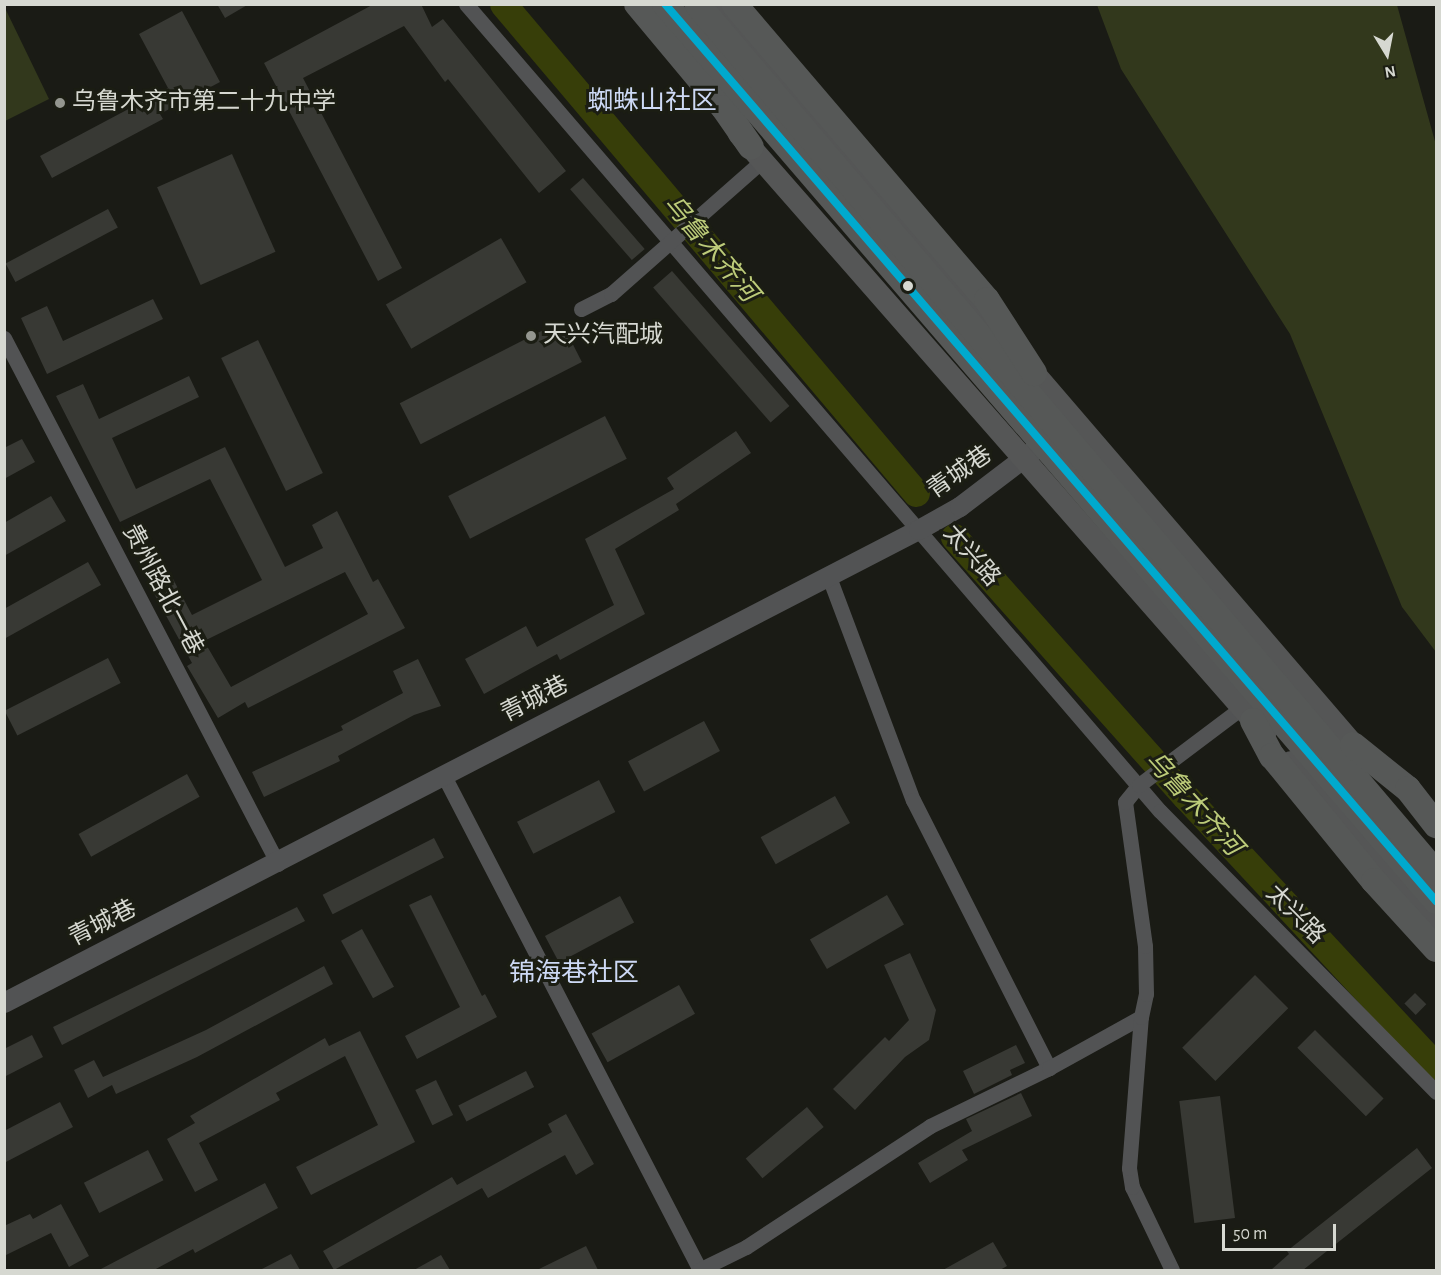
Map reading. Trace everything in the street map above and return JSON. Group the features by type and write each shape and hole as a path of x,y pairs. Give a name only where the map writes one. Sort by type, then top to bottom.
{"highway":[{"path":"637,4 724,108 756,154"},
{"path":"665,4 1437,901"},
{"path":"697,4 1437,873"},
{"path":"734,4 987,300 1034,373"},
{"path":"1247,714 1272,756 1374,881 1437,949"},
{"path":"1353,745 1408,789 1437,825"}],"main road":[{"path":"629,4 756,154 1023,460 1247,714 1437,921"},
{"path":"718,4 1353,745 1437,839"}],"street":[{"name":"太兴路","path":"466,4 674,238 919,530 1139,785 1437,1092"},
{"path":"581,309 611,294 698,216 756,154"},
{"name":"贵州路北一巷","path":"4,338 278,864"},
{"name":"青城巷","path":"4,1003 278,864 919,530 960,507 1073,419"},
{"path":"829,577 913,800 1049,1068"},
{"path":"1172,1270 1132,1187 1129,1168 1141,1017 1146,994 1145,946 1125,802 1139,785 1165,765 1247,714"},
{"path":"444,776 700,1270 746,1247 930,1126 1049,1068 1141,1017"}],"green space":[{"path":"1097,5 1397,5 1436,145 1436,652 1402,607 1290,334 1121,69"},
{"path":"4,6 49,99 5,121 4,121"}],"building":[{"path":"217,4 249,4 225,18"},
{"path":"374,4 421,4 432,27 443,19 566,171 539,193 448,79 445,82 404,26 303,78 402,268 378,281 264,63"},
{"path":"182,11 220,82 160,114 163,119 52,178 40,156 168,88 139,34"},
{"path":"232,154 276,252 201,285 157,187"},
{"path":"583,178 645,249 632,260 570,189"},
{"path":"108,209 118,228 15,282 6,263"},
{"path":"501,238 526,282 411,349 386,304"},
{"path":"672,271 789,406 771,422 653,287"},
{"path":"153,299 163,319 47,374 21,318 47,306 63,341"},
{"path":"561,321 582,362 421,444 400,403"},
{"path":"258,340 323,473 286,491 221,358"},
{"path":"189,376 199,397 112,438 136,489 225,447 285,567 323,548 312,525 337,511 373,582 378,579 405,628 248,708 245,702 218,718 187,666 192,663 152,590 173,579 192,615 262,580 210,479 120,522 56,396 83,384 99,419","holes":["345,572 368,614 231,687 204,641"]},
{"path":"605,416 627,459 470,539 448,496"},
{"path":"736,431 751,453 676,504 679,510 615,549 645,614 560,660 557,654 484,694 465,659 526,626 537,647 614,605 585,539 674,489 667,478"},
{"path":"22,439 35,462 4,479 4,448"},
{"path":"51,496 66,521 4,556 4,523"},
{"path":"88,562 101,585 4,639 4,609"},
{"path":"108,658 121,683 17,736 5,711"},
{"path":"418,659 441,706 414,715 338,756 340,761 264,797 252,772 343,730 341,726 403,693 393,671"},
{"path":"704,721 720,751 644,791 628,761"},
{"path":"187,774 200,797 91,857 79,834"},
{"path":"599,780 615,812 533,854 517,822"},
{"path":"835,796 850,823 776,864 761,837"},
{"path":"434,838 444,858 333,914 323,895"},
{"path":"431,895 482,996 485,994 497,1017 417,1059 405,1036 460,1007 409,905"},
{"path":"887,895 904,924 827,969 810,939"},
{"path":"620,896 634,922 559,962 545,936"},
{"path":"297,907 305,921 62,1045 53,1027"},
{"path":"362,929 394,987 373,998 341,941"},
{"path":"910,953 936,1010 929,1040 905,1057 855,1110 833,1089 885,1037 889,1041 909,1020 884,965"},
{"path":"324,966 333,984 197,1057 116,1094 112,1085 88,1098 74,1070 94,1060 103,1077 206,1030"},
{"path":"1255,975 1288,1008 1215,1081 1182,1048"},
{"path":"679,985 695,1014 608,1062 592,1033"},
{"path":"1415,993 1426,1004 1416,1015 1404,1004"},
{"path":"1315,1030 1384,1099 1366,1116 1297,1048"},
{"path":"360,1031 415,1142 311,1195 296,1167 378,1125 345,1056 276,1093 280,1100 199,1143 218,1180 195,1192 167,1139 195,1123 190,1116 325,1038 329,1046"},
{"path":"32,1035 43,1057 4,1077 4,1049"},
{"path":"1016,1045 1025,1063 1010,1070 1012,1075 974,1094 963,1071"},
{"path":"526,1071 534,1087 466,1122 458,1106"},
{"path":"436,1080 453,1115 432,1125 415,1090"},
{"path":"1021,1093 1032,1116 962,1150 968,1160 930,1183 918,1163 972,1131 966,1119"},
{"path":"1220,1096 1235,1218 1194,1223 1179,1101"},
{"path":"60,1102 73,1127 4,1163 4,1131"},
{"path":"807,1107 824,1127 762,1178 746,1158"},
{"path":"566,1114 594,1164 576,1175 565,1155 488,1198 482,1188 334,1270 323,1251 452,1177 457,1185 552,1132 548,1124"},
{"path":"1417,1148 1432,1168 1303,1270 1271,1270 1289,1254 1287,1251"},
{"path":"148,1150 163,1180 99,1213 84,1183"},
{"path":"265,1183 278,1208 195,1253 193,1249 154,1270 99,1270"},
{"path":"61,1204 89,1256 69,1267 51,1233 4,1256 4,1226 30,1214 33,1219"},
{"path":"993,1242 1007,1266 1000,1270 943,1270"},
{"path":"586,1246 598,1270 537,1270"},
{"path":"291,1254 300,1270 260,1270"},
{"path":"441,1255 450,1270 414,1270"}],"waterway":[{"name":"乌鲁木齐河","path":"503,4 916,493"},
{"name":"乌鲁木齐河","path":"954,537 1186,797 1436,1066"}],"transit line":[{"path":"665,4 1436,901"}],"place":[{"name":"乌鲁木齐市第二十九中学","path":"60,103"},
{"name":"天兴汽配城","path":"531,336"}],"district":[{"name":"蜘蛛山社区","path":"652,102"},
{"name":"锦海巷社区","path":"574,974"}]}
